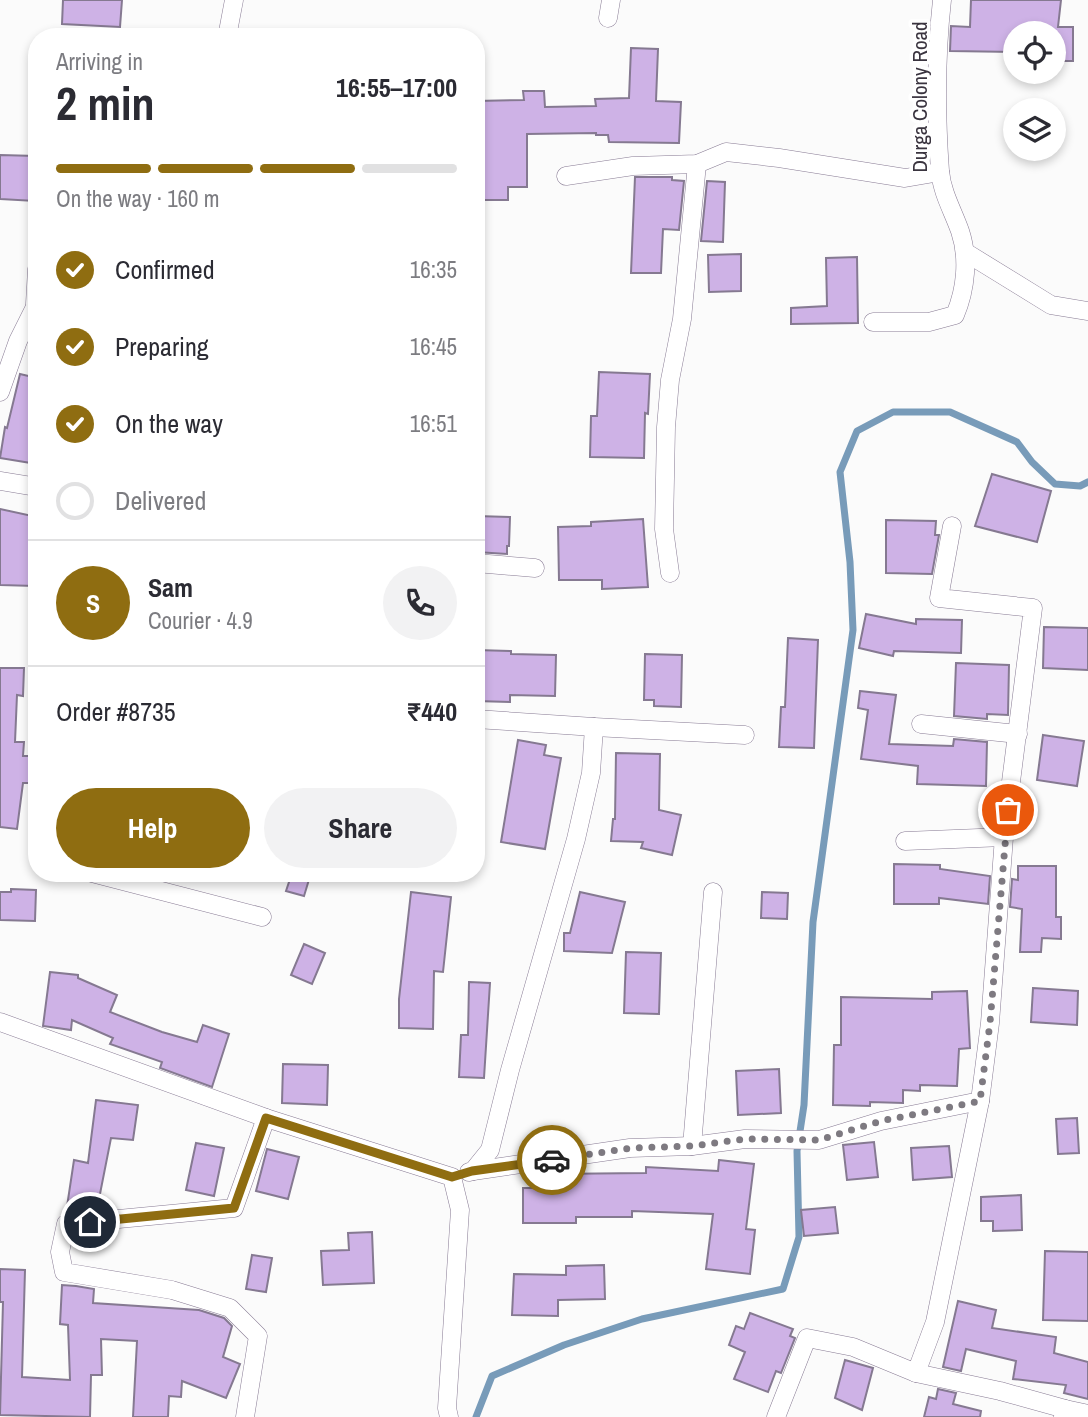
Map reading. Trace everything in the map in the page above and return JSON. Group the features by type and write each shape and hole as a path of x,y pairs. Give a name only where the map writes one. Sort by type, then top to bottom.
{"street":[{"path":"229,28 234,0"},
{"name":"Durga Colony Road","path":"873,322 929,322 955,315 963,296 965,252 960,231 944,194 940,172 937,48 942,0"},
{"path":"565,176 634,166 696,164 726,152 905,177 940,172"},
{"path":"670,573 664,530 666,427 670,380 682,319 696,164"},
{"path":"965,252 1051,305 1088,311"},
{"path":"0,392 28,320"},
{"path":"0,481 28,486"},
{"path":"916,1373 935,1322 980,1101 990,1023 1004,837 1033,608 939,598 952,526"},
{"path":"485,564 535,568"},
{"path":"485,720 745,735"},
{"path":"921,724 1018,734"},
{"path":"472,1171 491,1150 537,971 563,889 591,774 593,727"},
{"path":"905,841 1004,837"},
{"path":"127,882 262,917"},
{"path":"692,1146 713,892"},
{"path":"0,1022 266,1118 452,1177 472,1171 631,1148 692,1146 745,1139 819,1140 916,1113 980,1101"},
{"path":"245,1417 258,1336 230,1308 172,1290 64,1272 60,1252 66,1224 234,1208 266,1118"},
{"path":"444,1414 460,1210 452,1177"},
{"path":"776,1417 807,1338 853,1347 916,1373 1000,1391 1064,1413 1088,1414"}],"building":[{"path":"63,0 122,0 120,27 62,24"},
{"path":"971,0 1061,0 1059,21 1003,21 1003,52 950,51 951,26 970,27"},
{"path":"1066,27 1073,27 1073,61 1066,61"},
{"path":"631,48 658,49 656,101 681,102 679,143 609,142 608,135 596,133 527,134 527,187 508,187 508,200 485,200 485,101 524,100 523,91 544,91 545,107 596,106 595,99 629,98"},
{"path":"0,155 28,156 28,201 0,199"},
{"path":"635,177 672,177 672,180 684,181 679,230 663,229 661,273 631,273"},
{"path":"707,181 725,182 723,242 701,241"},
{"path":"741,254 741,291 709,292 708,255"},
{"path":"857,257 858,323 791,324 791,308 827,306 826,258"},
{"path":"599,372 650,374 648,414 645,413 644,458 590,457 591,416 597,416"},
{"path":"20,374 28,376 28,463 0,458 5,427 7,428"},
{"path":"992,474 1051,491 1037,542 975,526"},
{"path":"0,509 28,515 28,586 0,585"},
{"path":"485,516 510,517 507,554 485,553"},
{"path":"643,519 648,587 602,589 602,580 559,580 558,527"},
{"path":"886,520 936,521 935,535 939,535 932,574 886,573"},
{"path":"866,614 916,624 916,619 962,620 961,653 894,651 893,656 859,648"},
{"path":"1044,627 1088,628 1088,670 1043,668"},
{"path":"788,638 818,640 814,748 779,747 781,707 785,707"},
{"path":"485,650 556,655 555,696 510,695 510,702 485,701"},
{"path":"645,654 682,655 681,707 654,706 654,700 644,700"},
{"path":"956,663 1009,665 1008,715 987,714 987,719 954,716"},
{"path":"0,668 24,668 23,696 17,695 15,742 24,742 23,756 28,756 28,783 23,783 17,829 0,827"},
{"path":"860,691 896,695 889,744 953,746 954,739 987,742 986,786 917,784 918,766 861,759 868,710 858,708"},
{"path":"1043,735 1084,741 1077,786 1037,780"},
{"path":"518,740 546,745 544,755 561,758 545,849 501,842"},
{"path":"616,753 660,754 659,810 681,815 672,855 641,848 643,842 611,841 615,819"},
{"path":"894,864 940,865 940,869 990,876 988,904 939,898 939,904 894,904"},
{"path":"1018,866 1056,866 1056,917 1061,917 1061,939 1042,938 1041,952 1020,952 1022,909 1010,907 1012,879 1018,880"},
{"path":"289,882 308,882 304,896 286,891"},
{"path":"11,889 36,890 35,921 0,920 0,892 11,892"},
{"path":"411,892 451,897 443,972 434,971 433,1029 399,1028 399,999"},
{"path":"580,892 625,902 612,953 564,951 564,933 570,933"},
{"path":"762,892 788,893 787,919 761,918"},
{"path":"304,944 325,953 312,984 291,975"},
{"path":"626,952 661,953 659,1014 624,1013"},
{"path":"50,972 78,975 78,978 117,995 110,1012 162,1032 197,1042 203,1025 229,1034 212,1087 160,1068 162,1062 110,1044 113,1038 72,1020 71,1030 43,1026"},
{"path":"469,982 490,983 484,1078 459,1077 461,1035 468,1035"},
{"path":"1033,988 1078,991 1077,1025 1031,1022"},
{"path":"967,991 970,1048 959,1049 957,1086 920,1085 920,1091 903,1090 903,1103 833,1105 834,1045 841,1045 841,997 932,999 932,992"},
{"path":"283,1064 328,1065 327,1105 282,1103"},
{"path":"779,1069 781,1113 738,1115 736,1071"},
{"path":"96,1100 138,1105 133,1140 111,1138 98,1204 102,1205 101,1209 66,1213 74,1160 88,1163"},
{"path":"1077,1118 1079,1153 1058,1154 1056,1119"},
{"path":"874,1142 878,1177 847,1180 843,1145"},
{"path":"196,1143 224,1148 214,1196 186,1190"},
{"path":"949,1146 952,1177 913,1180 911,1148"},
{"path":"267,1149 299,1157 288,1199 256,1191"},
{"path":"719,1160 754,1164 746,1229 755,1230 750,1274 706,1269 713,1214 632,1211 632,1217 576,1217 576,1223 523,1223 523,1188 548,1188 548,1174 646,1173 646,1167 718,1171"},
{"path":"1021,1195 1022,1230 993,1231 993,1221 981,1221 981,1197"},
{"path":"835,1207 838,1233 804,1236 801,1210"},
{"path":"372,1232 374,1283 323,1285 321,1251 349,1250 348,1233"},
{"path":"1045,1251 1088,1252 1088,1321 1043,1320"},
{"path":"252,1255 272,1258 266,1292 246,1289"},
{"path":"604,1265 605,1299 558,1300 558,1316 512,1315 514,1274 566,1275 566,1266"},
{"path":"0,1269 25,1270 22,1377 70,1380 68,1325 60,1324 62,1285 76,1286 94,1289 93,1303 199,1310 224,1318 232,1326 223,1357 240,1364 226,1398 182,1381 181,1397 169,1396 168,1417 133,1417 137,1341 101,1339 102,1375 91,1375 90,1417 0,1415 3,1302 0,1302"},
{"path":"958,1301 996,1310 992,1328 1056,1337 1054,1353 1088,1362 1088,1399 1064,1393 1066,1385 1013,1379 1016,1361 966,1349 961,1371 943,1367"},
{"path":"750,1313 793,1329 790,1336 795,1338 781,1373 776,1371 768,1392 734,1379 745,1352 729,1345 736,1326 744,1329"},
{"path":"845,1360 873,1368 862,1410 835,1398"},
{"path":"938,1389 956,1393 953,1404 981,1411 980,1417 924,1417 929,1397 936,1399"}],"waterway":[{"path":"476,1417 492,1376 564,1345 642,1319 783,1289 799,1237 797,1151 804,1105 813,922 853,630 850,562 840,472 857,431 893,412 950,412 1017,442 1032,462 1055,484 1080,486 1088,482"}],"way so far":[{"path":"552,1160 631,1148 692,1146 745,1139 819,1140 881,1121 980,1101 990,1023 1008,810"}],"route":[{"path":"90,1222 234,1208 266,1118 452,1177 472,1171 552,1160"}]}
